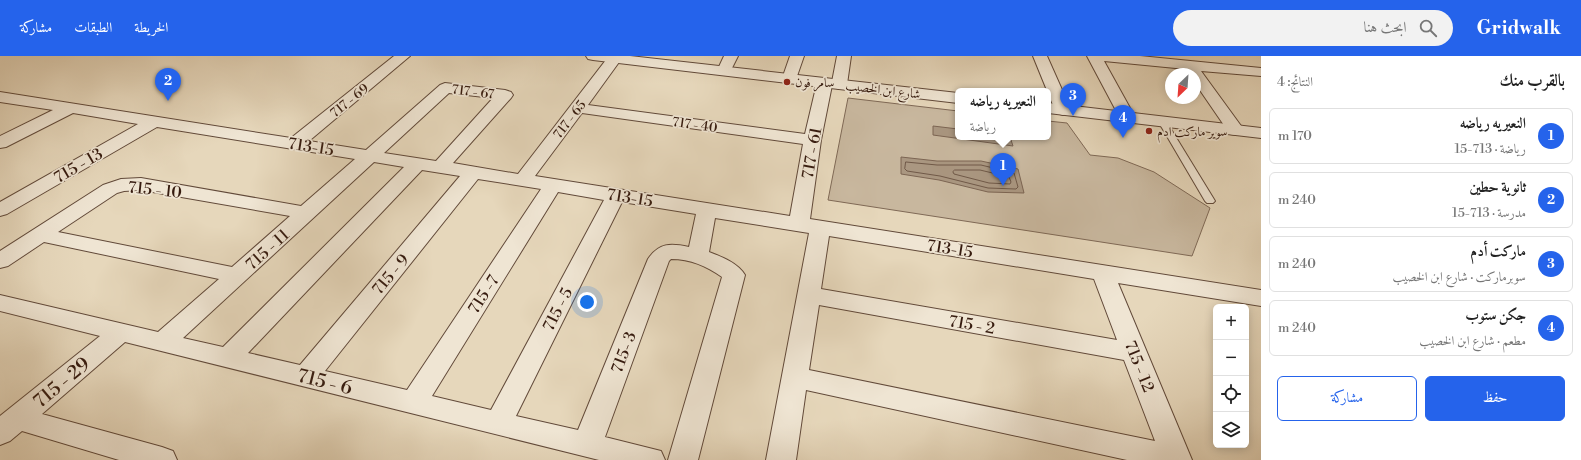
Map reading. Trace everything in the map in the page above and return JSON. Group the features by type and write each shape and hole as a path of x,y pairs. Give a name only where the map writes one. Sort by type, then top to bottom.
{"street":[{"name":"717 - 69","path":"294,144 403,56"},
{"name":"شارع ابن الخصيب","path":"593,56 955,98"},
{"path":"724,71 731,56"},
{"path":"789,78 797,56"},
{"name":"717 - 61","path":"810,226 812,140 832,83 844,56"},
{"path":"1037,56 1048,88"},
{"path":"1095,56 1261,72"},
{"path":"1095,56 1127,117"},
{"name":"717 - 65","path":"523,180 615,58"},
{"path":"1190,65 1236,130"},
{"name":"717 - 67","path":"370,156 445,88 505,95 440,167"},
{"name":"713-15","path":"0,96 1261,298"},
{"path":"1051,97 1055,109 1261,133"},
{"path":"0,143 71,108"},
{"name":"717 - 40","path":"577,108 812,140"},
{"name":"715 - 13","path":"0,210 156,121"},
{"name":"715 - 11","path":"163,342 370,156"},
{"path":"228,358 419,164"},
{"name":"715 - 9","path":"305,377 474,172"},
{"name":"715 - 10","path":"0,261 110,189 121,185 141,184 306,213"},
{"name":"715 -7","path":"413,403 553,185"},
{"name":"715 - 5","path":"498,423 616,195"},
{"path":"683,460 734,275 718,264 698,254 707,209"},
{"path":"781,460 809,295 810,226"},
{"path":"40,235 238,275"},
{"name":"715- 3","path":"587,445 659,259 665,252 677,251 698,254"},
{"name":"715 - 12","path":"1103,273 1176,459"},
{"name":"715 - 2","path":"809,295 1134,352"},
{"name":"715 - 6","path":"0,303 650,460"},
{"name":"715 - 29","path":"9,425 121,332"},
{"path":"795,376 1176,459"},
{"path":"9,425 162,460"}],"lane":[{"path":"1162,121 1210,201"}],"shaded area":[{"path":"848,98 955,111 955,140 1051,140 1051,121 1067,123 1090,155 1118,158 1154,172 1210,208 1192,256 828,200"}],"water":[{"path":"933,126 955,129 955,138 933,135"},
{"path":"969,140 1011,140 1013,146"},
{"path":"901,157 937,161 981,161 1018,169 1024,193 988,192 939,180 901,174"}],"place":[{"name":"سامر فون","path":"787,82"},
{"name":"ثانوية حطين","path":"168,101"},
{"name":"ماركت أدم","path":"1073,116"},
{"name":"سوير ماركت ادم","path":"1149,131"},
{"name":"جكن ستوب","path":"1123,138"},
{"name":"النعيريه رياضه","path":"1003,186"}]}
